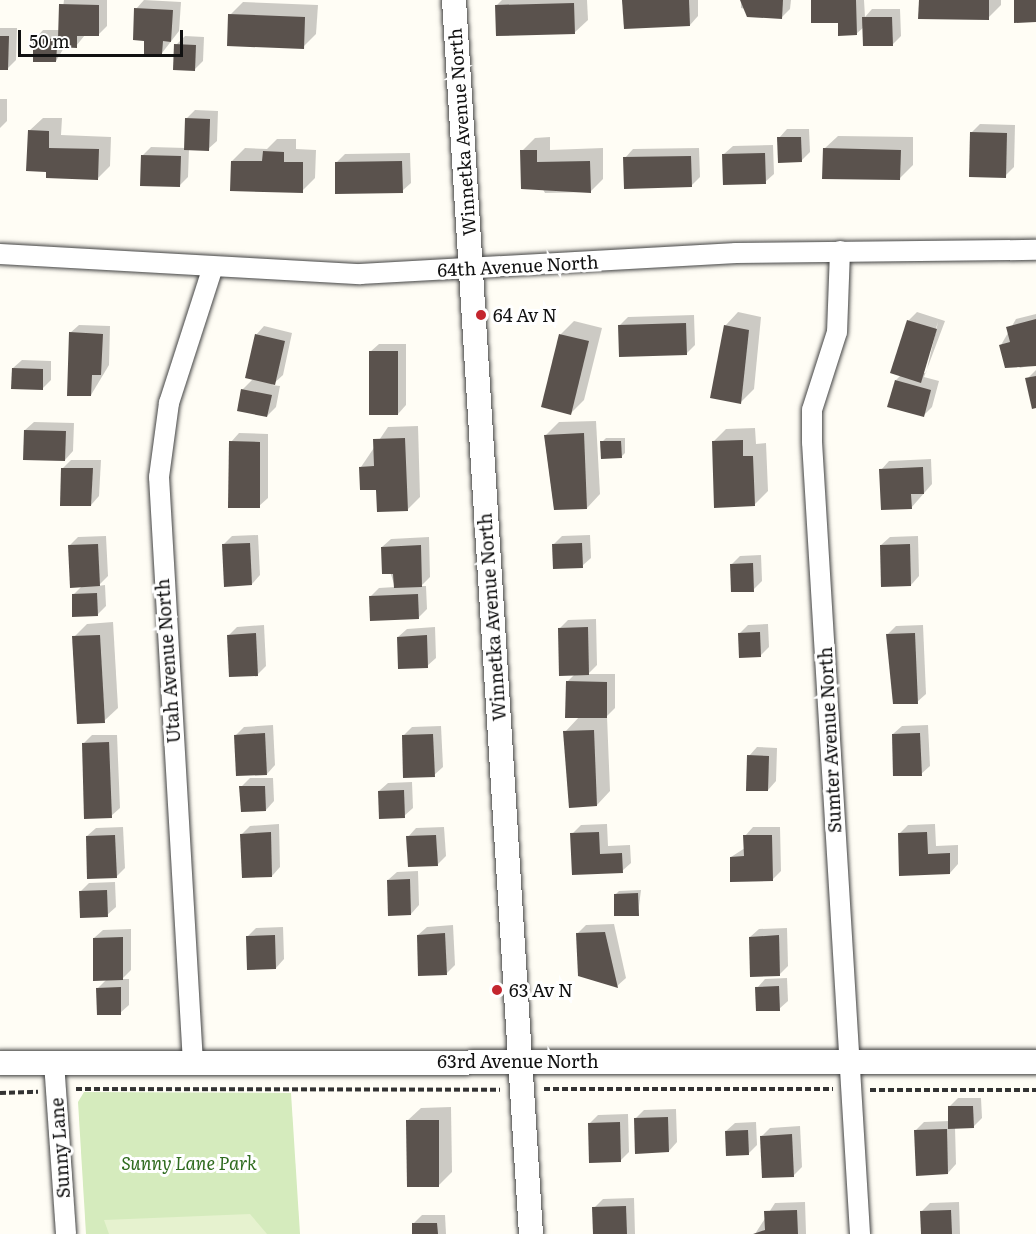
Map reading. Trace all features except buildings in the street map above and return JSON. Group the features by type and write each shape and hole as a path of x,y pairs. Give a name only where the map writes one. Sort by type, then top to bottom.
{"street":[{"name":"Winnetka Avenue North","path":"454,0 531,1234"},
{"name":"64th Avenue North","path":"0,254 349,274 840,251 1036,250"},
{"name":"Sumter Avenue North","path":"840,251 837,333 812,410 812,442 860,1234"},
{"name":"Utah Avenue North","path":"193,1063 159,477 169,403 213,267"},
{"name":"63rd Avenue North","path":"0,1063 520,1060 1036,1062"},
{"name":"Sunny Lane","path":"54,1062 66,1234"}],"green space":[{"name":"Sunny Lane Park","path":"84,1092 291,1093 300,1234 86,1234 78,1102"},
{"path":"250,1214 267,1234 109,1234 104,1220"}],"place":[{"name":"64 Av N","path":"481,315"},
{"name":"63 Av N","path":"497,990"}]}
